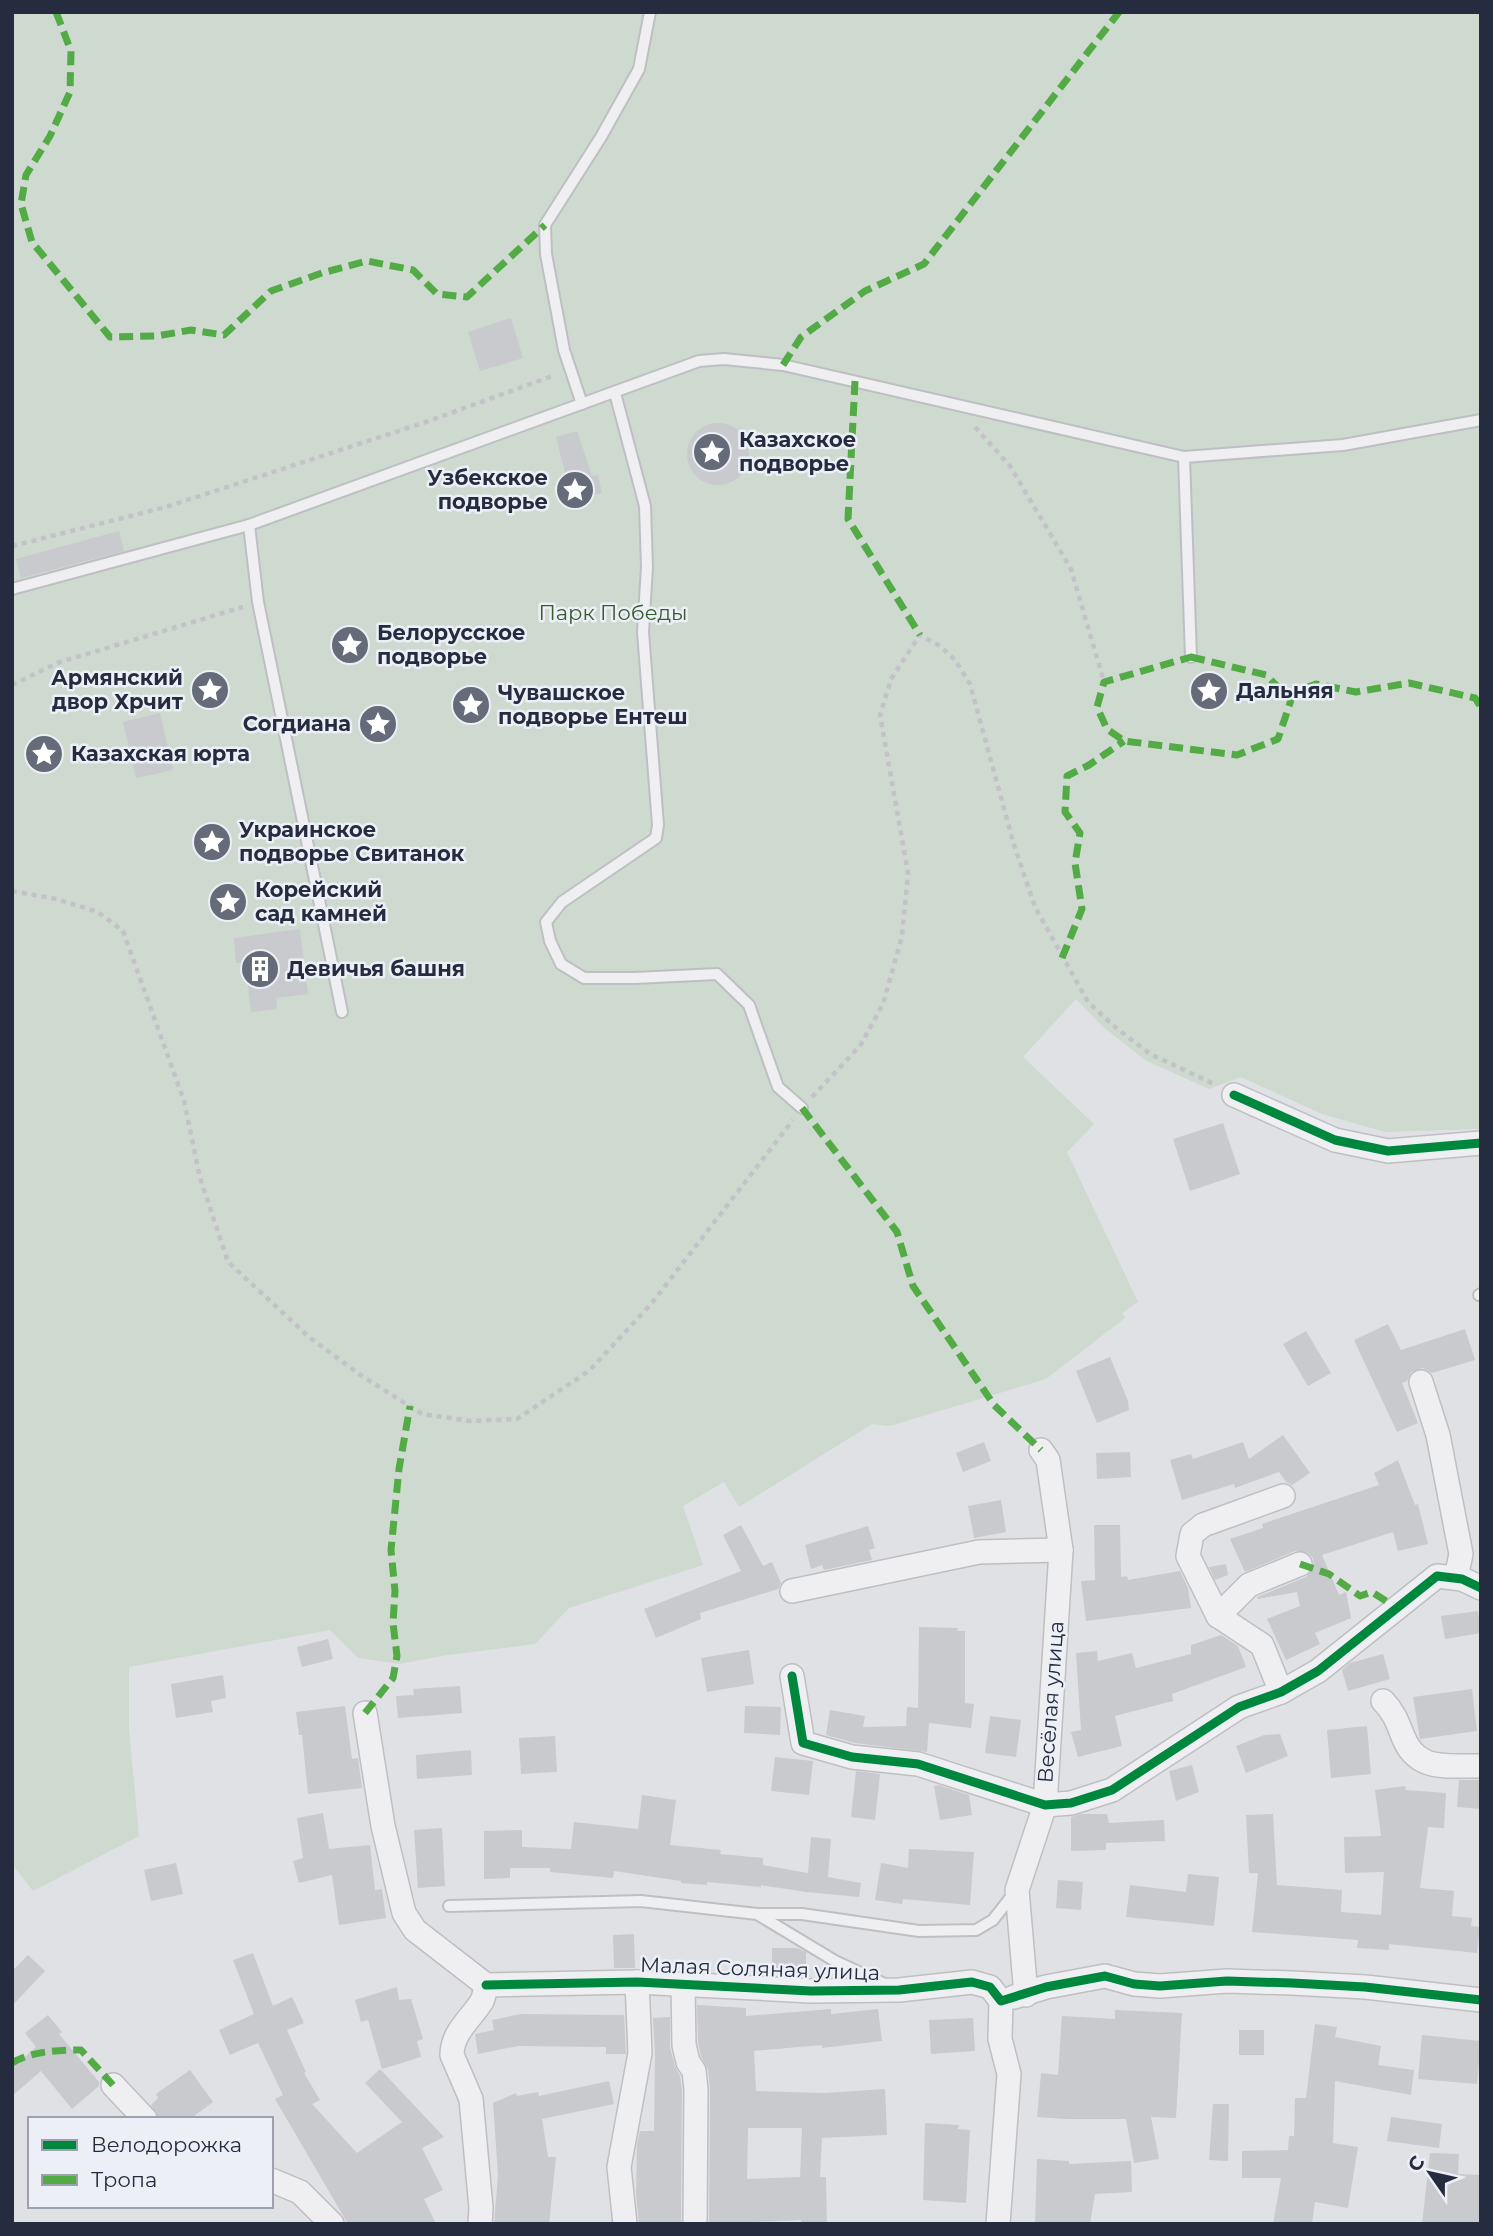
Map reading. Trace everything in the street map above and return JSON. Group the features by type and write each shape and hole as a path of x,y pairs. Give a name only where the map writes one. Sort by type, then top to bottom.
{"street":[{"path":"1234,1095 1335,1140 1388,1151 1481,1143"},
{"path":"1421,1382 1438,1435 1461,1554 1455,1578"},
{"name":"Весёлая улица","path":"1026,1994 1017,1890 1045,1805 1061,1550 1048,1460 1041,1450"},
{"path":"1281,1692 1262,1645 1218,1616 1188,1556 1192,1534 1203,1525 1283,1496"},
{"path":"792,1591 979,1552 1061,1550"},
{"path":"1218,1616 1249,1585 1300,1564"},
{"path":"792,1676 803,1743 852,1758 918,1764 1045,1805 1072,1803 1112,1790 1238,1707 1281,1692 1318,1671 1437,1576 1455,1578 1481,1588"},
{"path":"1383,1701 1392,1710 1407,1748 1419,1760 1432,1765 1481,1766"},
{"path":"365,1713 383,1826 404,1913 415,1930 486,1985 482,2000 460,2028 452,2048 452,2055 471,2099 481,2208 480,2224"},
{"path":"998,2224 1009,2074 1000,2039 1001,2001 1046,1987 1105,1976 1134,1984 1160,1986 1227,1981 1292,1983 1365,1987 1481,2000"},
{"path":"625,2224 620,2167 640,2053 637,1982"},
{"name":"Малая Соляная улица","path":"486,1985 637,1982 811,1992 899,1990 972,1982 990,1987 1001,2001"},
{"path":"683,1984 684,2045 688,2062 694,2071 696,2089 695,2224"},
{"path":"113,2085 143,2117"},
{"path":"273,2181 300,2192 332,2224"}],"lane":[{"path":"582,404 564,350 546,254 545,225 601,137 639,69 650,12"},
{"path":"12,589 249,525 699,361 724,359 783,365 1184,457 1343,445 1481,421"},
{"path":"615,393 645,506 648,567 643,632 656,838 562,902 546,922 550,941 561,964 584,978 717,974 749,1005 778,1087 802,1108"},
{"path":"1184,457 1191,657"},
{"path":"249,525 258,602 342,1012"},
{"path":"449,1906 641,1901 757,1914 802,1914 919,1931 976,1930 993,1920 1017,1890"},
{"path":"757,1914 835,1961 899,1990"}],"path":[{"path":"12,546 166,506 426,422 570,369"},
{"path":"953,404 1010,466 1071,569 1104,682"},
{"path":"12,685 57,663 258,602"},
{"path":"12,891 56,899 98,912 123,930 184,1101 200,1178 228,1262 309,1336 359,1374 422,1414 470,1421 517,1419 589,1371 652,1303 802,1108 860,1046 883,1004 902,936 908,873 880,715 891,680 920,635 940,646 956,660 970,684 1014,845 1035,907 1088,1002 1150,1054 1234,1095"}],"green space":[{"name":"Парк Победы","path":"12,12 1481,12 1481,1129 1385,1132 1322,1114 1241,1077 1209,1089 1145,1060 1102,1026 1076,999 1023,1057 1094,1124 1067,1152 1138,1302 1122,1313 1125,1318 1046,1379 890,1426 872,1424 739,1507 724,1482 683,1506 703,1565 569,1608 535,1644 400,1664 358,1658 330,1630 129,1667 129,1728 139,1836 33,1891 12,1864"}],"building":[{"path":"511,318 523,358 480,371 468,332"},
{"path":"712,423 724,423 740,432 747,442 747,466 740,476 724,485 712,485 701,480 692,471 687,460 687,448 692,437 701,428"},
{"path":"577,431 592,476 598,475 602,493 572,500 556,437"},
{"path":"119,531 124,551 21,578 16,559"},
{"path":"160,713 173,770 136,778 123,722"},
{"name":"Девичья башня","path":"300,929 308,994 276,998 277,1009 251,1012 245,962 236,963 234,938"},
{"path":"1223,1123 1240,1174 1190,1191 1173,1139"},
{"path":"1388,1324 1401,1350 1465,1329 1475,1360 1432,1373 1423,1368 1411,1372 1407,1381 1402,1383 1418,1423 1397,1432 1354,1340"},
{"path":"1306,1331 1331,1373 1308,1386 1283,1344"},
{"path":"1110,1357 1129,1410 1097,1423 1076,1371"},
{"path":"1283,1435 1310,1473 1292,1485 1286,1482 1279,1472 1235,1488 1234,1484 1182,1500 1170,1460 1191,1454 1193,1459 1243,1442 1249,1459"},
{"path":"984,1442 991,1461 963,1472 956,1453"},
{"path":"1130,1452 1131,1477 1097,1479 1096,1453"},
{"path":"1398,1460 1415,1505 1418,1504 1428,1544 1398,1551 1393,1532 1322,1555 1339,1595 1346,1592 1351,1618 1315,1633 1320,1644 1286,1660 1267,1619 1300,1606 1297,1592 1258,1599 1257,1597 1306,1577 1314,1567 1313,1558 1308,1553 1295,1551 1245,1572 1230,1539 1263,1528 1262,1524 1379,1485 1374,1473"},
{"path":"1001,1500 1006,1532 974,1538 968,1506"},
{"path":"741,1525 763,1566 772,1562 781,1583 778,1589 700,1613 701,1619 656,1638 644,1609 741,1571 723,1535"},
{"path":"1094,1525 1120,1525 1121,1577 1127,1576 1128,1580 1180,1571 1188,1588 1191,1608 1086,1621 1081,1581 1095,1580"},
{"path":"868,1526 875,1548 869,1550 872,1560 824,1570 822,1565 811,1569 805,1545"},
{"path":"1226,1564 1228,1575 1215,1580 1209,1567"},
{"path":"1478,1611 1481,1633 1445,1639 1441,1616"},
{"path":"919,1627 958,1628 957,1631 965,1631 965,1703 974,1704 971,1728 929,1723 927,1752 855,1743 826,1735 830,1710 865,1716 863,1727 906,1726 907,1707 918,1708"},
{"path":"1221,1635 1238,1646 1246,1667 1172,1694 1173,1701 1115,1716 1122,1746 1078,1757 1071,1732 1081,1730 1076,1653 1097,1651 1098,1661 1132,1653 1136,1668 1191,1654 1191,1645"},
{"path":"328,1639 333,1659 302,1667 297,1647"},
{"path":"749,1650 754,1684 707,1692 701,1658"},
{"path":"1383,1654 1390,1679 1348,1691 1342,1670 1350,1663"},
{"path":"223,1675 226,1698 211,1701 213,1712 176,1718 171,1684"},
{"path":"460,1686 462,1713 398,1718 396,1696 414,1695 413,1689"},
{"path":"1472,1689 1477,1731 1420,1739 1413,1697"},
{"path":"345,1706 352,1759 358,1758 362,1788 308,1794 302,1735 299,1735 296,1712"},
{"path":"745,1706 781,1707 780,1735 744,1733"},
{"path":"990,1716 1021,1720 1016,1757 985,1753"},
{"path":"1367,1726 1371,1774 1331,1778 1327,1730"},
{"path":"1280,1734 1288,1756 1246,1773 1236,1746 1264,1735"},
{"path":"555,1736 557,1772 521,1774 519,1738"},
{"path":"471,1750 472,1775 417,1779 416,1755"},
{"path":"775,1757 813,1761 809,1795 771,1791"},
{"path":"1192,1765 1199,1792 1176,1801 1169,1771"},
{"path":"856,1771 880,1774 875,1820 851,1817"},
{"path":"1459,1780 1481,1780 1481,1809 1457,1807"},
{"path":"934,1786 969,1795 972,1815 940,1820"},
{"path":"1405,1786 1406,1790 1446,1793 1444,1828 1428,1827 1420,1888 1454,1891 1452,1916 1472,1918 1471,1926 1480,1927 1477,1953 1389,1944 1389,1950 1357,1948 1358,1940 1252,1932 1258,1873 1249,1873 1246,1815 1273,1814 1277,1885 1342,1890 1341,1912 1381,1915 1384,1872 1345,1873 1344,1837 1381,1836 1375,1790"},
{"path":"642,1795 676,1800 670,1845 721,1850 720,1854 763,1858 763,1865 808,1873 811,1837 831,1839 828,1877 861,1883 859,1897 761,1885 681,1883 614,1871 613,1878 550,1872 550,1868 510,1868 510,1878 484,1879 484,1831 522,1830 522,1847 571,1849 574,1822 638,1829"},
{"path":"323,1813 329,1849 370,1845 375,1890 382,1889 386,1918 339,1925 332,1875 299,1883 293,1861 303,1858 297,1818"},
{"path":"1081,1814 1107,1814 1109,1823 1164,1820 1165,1841 1106,1843 1106,1850 1071,1851 1071,1817"},
{"path":"442,1828 445,1886 418,1888 414,1830"},
{"path":"909,1849 974,1852 970,1905 903,1899 902,1904 875,1900 881,1863 908,1868"},
{"path":"176,1863 183,1894 151,1901 144,1870"},
{"path":"1188,1874 1219,1877 1214,1926 1126,1917 1130,1885 1186,1892"},
{"path":"1058,1880 1083,1882 1081,1910 1056,1908"},
{"path":"634,1934 635,1968 614,1968 613,1935"},
{"path":"772,1948 797,1948 806,1952 806,1969 772,1970"},
{"path":"253,1953 273,2006 292,1997 304,2023 287,2030 306,2072 304,2073 320,2100 312,2104 357,2153 402,2122 365,2083 380,2069 444,2137 422,2148 443,2190 424,2199 436,2224 348,2224 275,2099 283,2095 258,2043 230,2055 219,2030 254,2014 233,1960"},
{"path":"28,1955 45,1971 12,2006 12,1971"},
{"path":"397,1987 399,2000 411,1999 423,2039 417,2041 421,2057 382,2069 368,2020 361,2022 355,2000"},
{"path":"697,2005 746,2008 746,2016 831,2009 831,2014 878,2009 882,2041 822,2048 822,2045 754,2051 756,2091 825,2093 885,2089 887,2135 822,2138 820,2177 826,2177 827,2224 801,2224 801,2220 709,2224 710,2087 708,2069 698,2043","holes":["748,2128 802,2128 800,2177 747,2179"]},
{"path":"1115,2010 1182,2013 1176,2118 1151,2117 1159,2159 1134,2163 1126,2119 1037,2117 1041,2073 1058,2075 1062,2016 1115,2019"},
{"path":"520,2014 624,2015 626,2054 606,2054 606,2047 518,2046 478,2054 475,2034 494,2030 492,2020"},
{"path":"48,2015 62,2032 59,2034 99,2082 99,2086 72,2109 41,2071 12,2096 12,2068 36,2047 25,2033"},
{"path":"670,2017 670,2048 682,2090 681,2224 639,2224 636,2193 637,2144 640,2131 654,2131 653,2018"},
{"path":"973,2018 975,2051 931,2054 929,2020"},
{"path":"1315,2024 1337,2027 1335,2037 1381,2046 1378,2065 1414,2070 1411,2095 1335,2081 1333,2143 1358,2147 1348,2208 1315,2202 1312,2224 1273,2224 1281,2178 1242,2178 1242,2151 1288,2150 1289,2136 1294,2136 1295,2098 1306,2098"},
{"path":"1239,2030 1264,2030 1264,2055 1239,2055"},
{"path":"1422,2035 1481,2041 1477,2084 1418,2079"},
{"path":"190,2070 213,2102 193,2117 158,2117 151,2105 158,2098 156,2094"},
{"path":"609,2081 614,2104 542,2119 548,2157 556,2157 549,2224 494,2224 498,2175 493,2103 516,2093 517,2096 538,2092 539,2096"},
{"path":"1213,2104 1229,2104 1228,2161 1209,2160"},
{"path":"1391,2117 1442,2124 1439,2148 1387,2141"},
{"path":"925,2123 959,2125 958,2129 970,2130 966,2203 923,2200"},
{"path":"1430,2153 1459,2154 1458,2174 1481,2175 1481,2224 1422,2224"},
{"path":"1037,2159 1069,2161 1069,2164 1131,2161 1132,2192 1095,2194 1090,2224 1035,2224"}],"marked path":[{"path":"56,12 71,51 70,92 50,136 26,175 21,204 32,242 110,337 157,336 191,330 224,335 271,291 367,261 413,270 437,294 467,297 545,225"},
{"path":"783,365 801,337 865,291 924,264 1119,12"},
{"path":"855,381 848,519 920,635"},
{"path":"1191,657 1266,675 1291,700 1278,739 1237,755 1124,741 1107,729 1097,707 1104,682 1191,657"},
{"path":"1286,695 1316,684 1356,692 1409,683 1475,698 1481,707"},
{"path":"1062,958 1082,909 1075,863 1080,833 1065,812 1067,776 1089,765 1124,741"},
{"path":"802,1108 897,1232 913,1286 994,1405 1041,1450"},
{"path":"365,1713 393,1678 397,1656 393,1623 395,1591 391,1550 399,1469 410,1406"},
{"path":"1300,1564 1329,1574 1360,1596 1372,1592 1397,1608"},
{"path":"12,2063 37,2054 81,2050 113,2085"}],"cycle path":[{"path":"1234,1095 1335,1140 1388,1151 1481,1143"},
{"path":"792,1676 803,1743 852,1757 918,1764 1045,1805 1071,1803 1112,1790 1239,1707 1281,1692 1318,1671 1437,1576 1462,1579 1481,1588"},
{"path":"486,1985 637,1982 811,1991 899,1990 972,1982 990,1987 1001,2001 1046,1987 1105,1976 1134,1984 1160,1986 1227,1981 1292,1983 1365,1987 1481,2000"}],"place":[{"name":"Казахское подворье","path":"712,452"},
{"name":"Узбекское подворье","path":"575,490"},
{"name":"Белорусское подворье","path":"350,645"},
{"name":"Армянский двор Хрчит","path":"210,690"},
{"name":"Дальняя","path":"1209,691"},
{"name":"Чувашское подворье Ентеш","path":"471,705"},
{"name":"Согдиана","path":"378,724"},
{"name":"Казахская юрта","path":"44,754"},
{"name":"Украинское подворье Свитанок","path":"212,842"},
{"name":"Корейский сад камней","path":"228,902"},
{"name":"Девичья башня","path":"260,969"}]}
